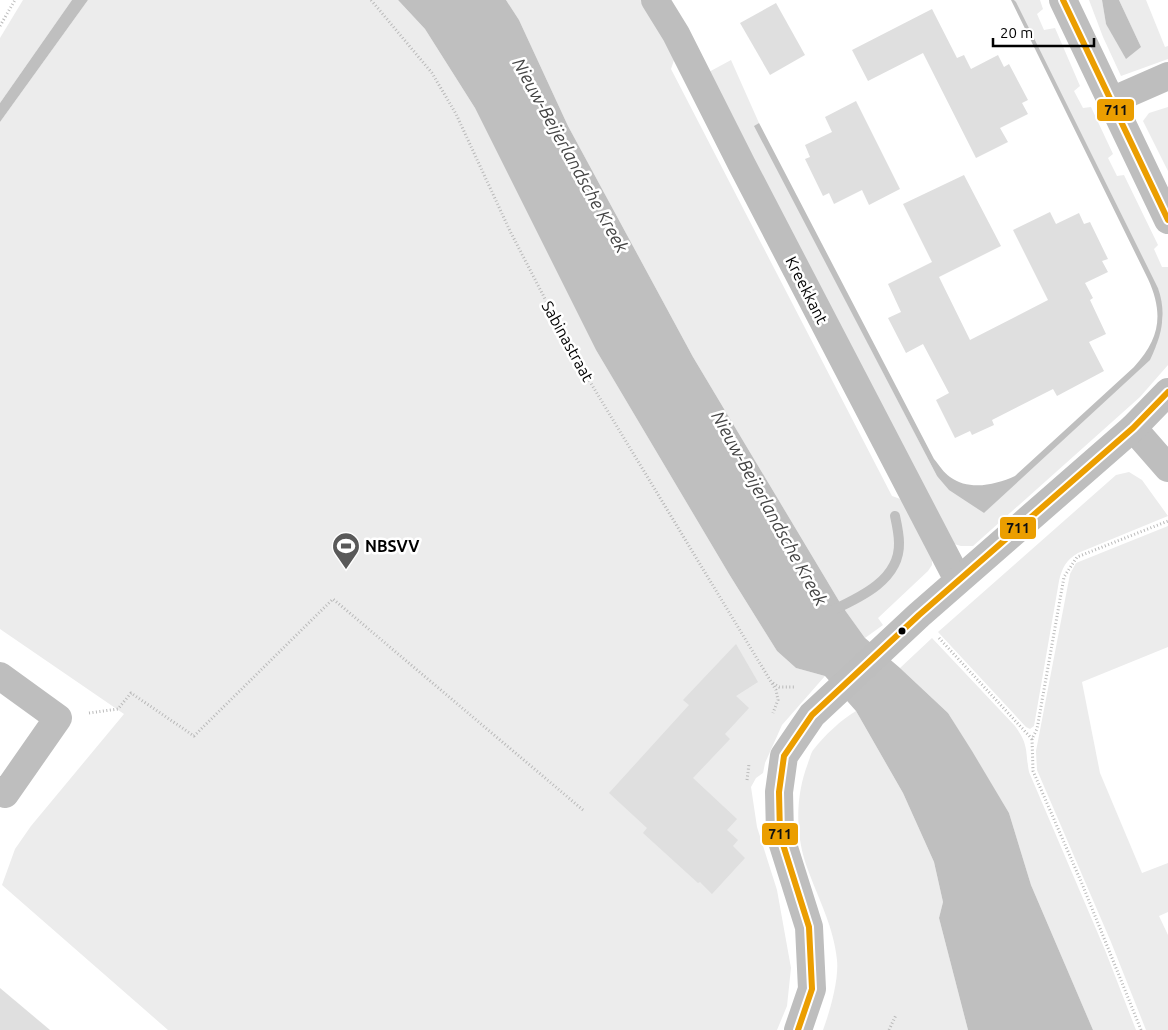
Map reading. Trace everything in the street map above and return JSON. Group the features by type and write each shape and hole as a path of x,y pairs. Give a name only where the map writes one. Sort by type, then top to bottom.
{"street":[{"name":"Kreekkant","path":"655,0 676,34 958,580"},
{"path":"1063,0 1168,220"},
{"path":"1111,101 1168,76"},
{"path":"798,1030 812,989 809,926 780,835 779,792 784,756 812,715 881,649 1133,428 1168,392"},
{"path":"1133,428 1168,468"},
{"path":"0,676 58,718 5,794 0,790"}],"path":[{"path":"0,26 15,0"},
{"name":"Sabinastraat","path":"371,0 432,73 456,114 510,231 575,357 771,681"},
{"path":"1141,1030 1083,886 1033,771 1032,739 1037,728 1064,577 1077,557 1168,521"},
{"path":"58,718 118,709 131,693 194,736 333,599 583,810"},
{"path":"919,615 1032,739"},
{"path":"889,1030 896,1015"}],"shaded area":[{"path":"23,0 72,0 0,103 0,38"},
{"name":"NBSVV","path":"88,0 398,0 425,29 475,108 596,350 729,574 777,651 796,668 825,676 782,725 765,763 763,773 756,778 751,787 757,827 777,890 791,968 787,1006 777,1030 168,1030 2,885 15,849 31,826 124,714 0,629 0,122"},
{"path":"506,0 644,0 675,57 671,69 892,496 906,501 932,554 932,565 928,571 878,618 883,625 865,638 842,606 693,357 568,126 519,20"},
{"path":"1014,0 1040,0 1043,9 1037,14 1044,30 1055,28 1080,86 1074,91 1083,108 1091,107 1113,154 1108,158 1117,176 1124,175 1158,245 1154,249 1162,267 1168,267 1168,365 1140,397 973,546 961,546 954,544 707,73 731,60 759,123 755,126 937,476 984,513 1156,346 1163,319 1158,288"},
{"path":"1089,0 1102,0 1106,24 1141,47 1119,0 1146,0 1165,47 1168,46 1168,59 1121,76"},
{"path":"1168,107 1168,171 1143,121 1149,113"},
{"path":"1129,472 1142,480 1168,516 1078,553 1070,558 1065,565 1059,581 1034,726 1030,729 1026,727 938,632 1116,475"},
{"path":"1168,526 1168,647 1082,682 1100,773 1142,873 1168,863 1168,912 1159,916 1168,935 1168,1030 1146,1030 1111,942 1037,770 1036,751 1070,574 1076,563"},
{"path":"932,638 1015,726 1023,738 1029,772 1105,950 1136,1030 1093,1030 1031,885 1009,813 948,713 900,668"},
{"path":"856,711 903,793 934,862 943,902 939,918 968,1030 823,1030 835,986 837,960 833,937 804,857 799,830 799,803 804,776 813,750 845,718"}],"water":[{"path":"72,0 88,0 0,122 0,103"},
{"name":"Nieuw-Beijerlandsche Kreek","path":"398,0 506,0 519,20 568,126 693,357 842,606 865,638 948,713 1009,813 1031,885 1093,1030 968,1030 939,918 943,902 934,862 903,793 856,711 825,676 796,668 777,651 596,350 475,108 425,29"},
{"path":"1011,0 1016,2 1158,288 1163,316 1158,342 1150,360 984,513 949,490 937,476 754,126 759,123 934,459 948,475 965,484 991,484 1015,476 1143,357 1154,336 1157,326 1157,315 1153,292 1148,279"},
{"path":"1102,0 1119,0 1141,47 1126,59 1106,24"}],"building":[{"path":"776,3 805,55 770,75 740,23"},
{"path":"932,9 957,58 964,55 971,69 998,55 1004,67 1009,64 1028,100 1022,103 1028,114 1000,128 1008,142 976,158 923,53 868,81 852,50"},
{"path":"856,101 900,189 869,205 862,190 834,204 829,193 823,196 805,159 810,157 805,145 832,132 825,117"},
{"path":"964,175 1001,246 939,277 970,340 1048,300 1013,230 1050,212 1056,224 1079,213 1084,224 1090,222 1108,259 1102,261 1108,272 1085,283 1093,298 1090,300 1106,334 1089,342 1104,371 1057,396 1053,389 992,420 994,425 972,435 970,431 955,438 936,400 949,393 923,344 906,353 888,318 901,312 888,284 932,262 903,204"},
{"path":"736,644 758,682 736,696 749,708 725,734 730,739 693,778 737,819 727,830 738,840 733,846 745,858 712,894 643,833 647,828 609,793 689,705 683,700"},
{"path":"0,988 50,1030 0,1030"}],"waterway":[{"path":"831,611 865,594 876,586 893,567 898,556 899,543 895,516"}],"transit line":[{"name":"711","path":"1063,0 1168,220"},
{"name":"711","path":"798,1030 812,989 809,927 780,835 779,792 784,756 812,715 919,615 1133,428 1168,392"}],"place":[{"name":"NBSVV","path":"346,570"}]}
